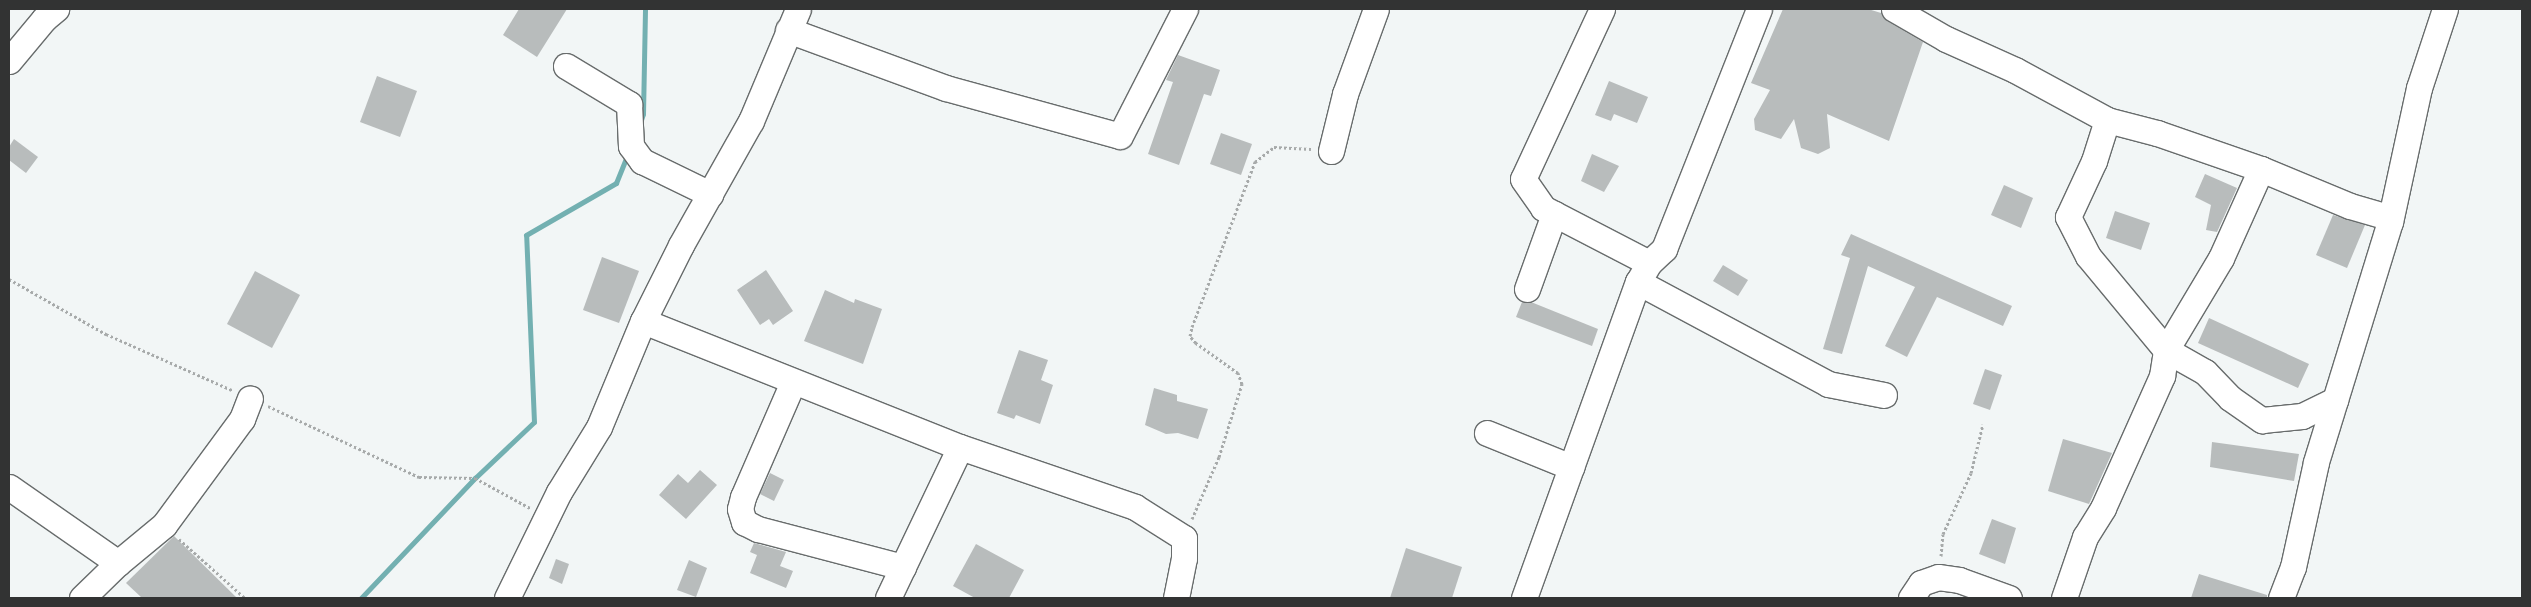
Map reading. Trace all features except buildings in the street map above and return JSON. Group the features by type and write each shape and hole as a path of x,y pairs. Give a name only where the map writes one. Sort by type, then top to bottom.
{"street":[{"path":"9,61 44,19 56,9"},
{"path":"507,598 547,515 599,427 643,321 751,121 793,19 946,88 1120,136 1185,9"},
{"path":"1331,151 1345,94 1376,9"},
{"path":"1602,9 1523,180 1542,208 1643,273 1828,384 1884,395"},
{"path":"1524,598 1643,273 1664,249 1686,199 1759,9"},
{"path":"1894,9 1946,39 2015,70 2107,120 2157,133 2261,169 2350,206 2384,216 2390,222"},
{"path":"2280,598 2293,567 2316,462 2390,222 2414,107 2445,9"},
{"path":"566,66 629,104 631,146 642,161 710,194"},
{"path":"2107,120 2094,161 2068,216 2088,256 2166,350 2205,372 2230,398 2262,420 2302,416 2335,400"},
{"path":"2064,598 2085,537 2103,508 2158,385 2166,350 2221,258 2261,169"},
{"path":"1526,289 1554,214"},
{"path":"643,321 960,447 1127,504 1184,538 1184,558 1176,598"},
{"path":"793,382 743,497 740,509 744,522 758,529 903,567"},
{"path":"82,598 118,563 164,525 242,419 250,398"},
{"path":"1487,433 1571,467"},
{"path":"888,598 960,447"},
{"path":"9,488 118,563"},
{"path":"1911,598 1921,583 1938,577 1959,580 2009,598"}],"path":[{"path":"1184,538 1219,457 1242,384 1238,373 1196,343 1190,336 1192,327 1255,162 1274,147 1331,151"},
{"path":"9,280 106,334 250,398 419,477 475,478 512,500 547,515"},
{"path":"1938,577 1943,534 1971,474 1984,424"},
{"path":"164,525 245,598"}],"waterway":[{"path":"640,123 643,114 645,9"},
{"path":"361,598 475,478 534,422 526,235 616,183 628,154"}]}
